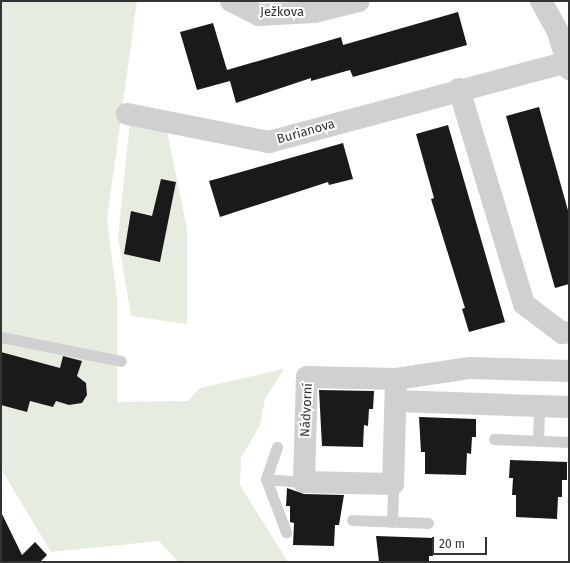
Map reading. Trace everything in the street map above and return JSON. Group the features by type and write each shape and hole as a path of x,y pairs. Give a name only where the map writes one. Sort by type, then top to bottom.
{"street":[{"name":"Ježkova","path":"231,1 259,15 314,12 359,1"},
{"path":"541,1 558,32 568,66"},
{"name":"Burianova","path":"127,114 269,142 459,89 568,66"},
{"path":"459,89 524,304 562,333 569,332"},
{"name":"Nádvorní","path":"304,482 307,377 396,379 470,368 569,371"},
{"path":"304,482 393,484 396,379"},
{"path":"396,401 569,407"}],"lane":[{"path":"1,337 122,361"},
{"path":"538,441 539,406"},
{"path":"494,439 569,442"},
{"path":"277,447 266,479 286,532"},
{"path":"266,479 304,482"},
{"path":"392,522 393,484"},
{"path":"352,520 428,523"}],"shaded area":[{"path":"1,1 137,1 107,219 117,298 117,402 188,401 200,388 284,369 265,399 260,425 241,458 240,485 288,562 178,562 159,541 51,552 1,469 1,394 27,411 30,401 53,407 56,401 69,405 82,403 87,395 86,383 77,376 81,361 63,356 60,368 1,352"},
{"path":"130,123 167,131 187,229 187,324 131,316 118,237"}],"building":[{"path":"458,12 467,45 353,77 350,70 311,81 311,78 236,103 230,81 197,90 180,32 213,23 227,70 341,37 343,45"},
{"path":"539,107 569,214 569,284 555,288 506,116"},
{"path":"448,125 505,322 469,332 462,309 465,308 431,199 434,198 416,134"},
{"path":"343,143 353,179 329,185 328,182 220,217 209,181"},
{"path":"161,179 176,182 160,262 124,254 131,211 152,216"},
{"path":"1,352 60,368 63,356 82,361 77,376 86,383 87,395 82,403 69,405 56,401 53,407 30,401 27,412 1,405"},
{"path":"319,390 374,391 373,409 369,409 368,426 364,425 363,447 322,446"},
{"path":"419,417 476,419 476,437 472,437 471,454 467,453 466,475 425,474 425,452 421,452"},
{"path":"510,460 567,462 567,480 562,480 562,497 558,497 557,519 516,517 516,495 512,495 513,478 509,478"},
{"path":"287,488 304,494 344,495 339,525 335,525 334,546 293,545 294,523 290,522 290,506 286,506"},
{"path":"1,512 22,555 35,542 47,555 40,562 1,562"},
{"path":"376,536 434,538 433,556 429,556 429,562 379,562"}]}
